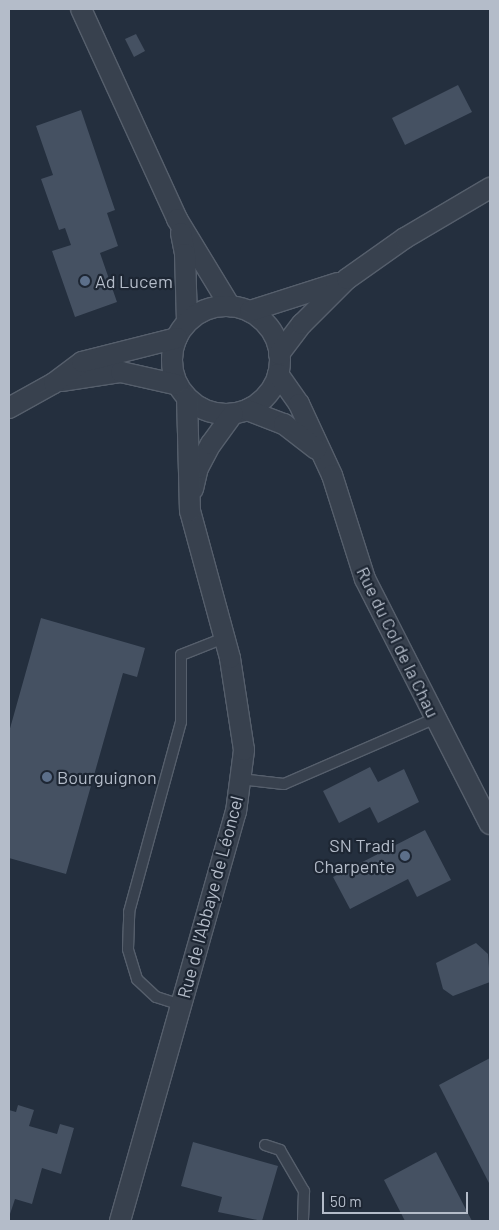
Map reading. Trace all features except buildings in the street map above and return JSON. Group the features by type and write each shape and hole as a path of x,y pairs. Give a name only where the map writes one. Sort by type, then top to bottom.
{"street":[{"path":"81,9 177,219 240,309 270,329 279,354 278,374 267,396 240,412 219,430 198,468 190,510"},
{"path":"279,354 302,324 347,280 405,238 490,188"},
{"path":"177,219 185,254 182,330 172,354 183,392 190,510"},
{"path":"9,408 54,383 82,362 182,330 207,309 240,309 347,280"},
{"path":"54,383 121,372 183,392 208,411 240,412"},
{"name":"Rue du Col de la Chau","path":"278,374 299,404 341,498 351,542 364,579 490,824"},
{"name":"Rue du Col de la Chau","path":"240,412 298,432 321,454"},
{"name":"Rue de l'Abbaye de Léoncel","path":"120,1221 236,812 244,750 224,638 190,510"}],"lane":[{"path":"181,1005 156,997 137,979 128,949 129,912 181,722 182,656 224,638"},
{"path":"240,779 284,784 436,718"},
{"path":"265,1144 280,1150 304,1191 303,1221"}],"place":[{"name":"Ad Lucem","path":"85,281"},
{"name":"Bourguignon","path":"47,777"},
{"name":"SN Tradi Charpente","path":"405,856"}]}
